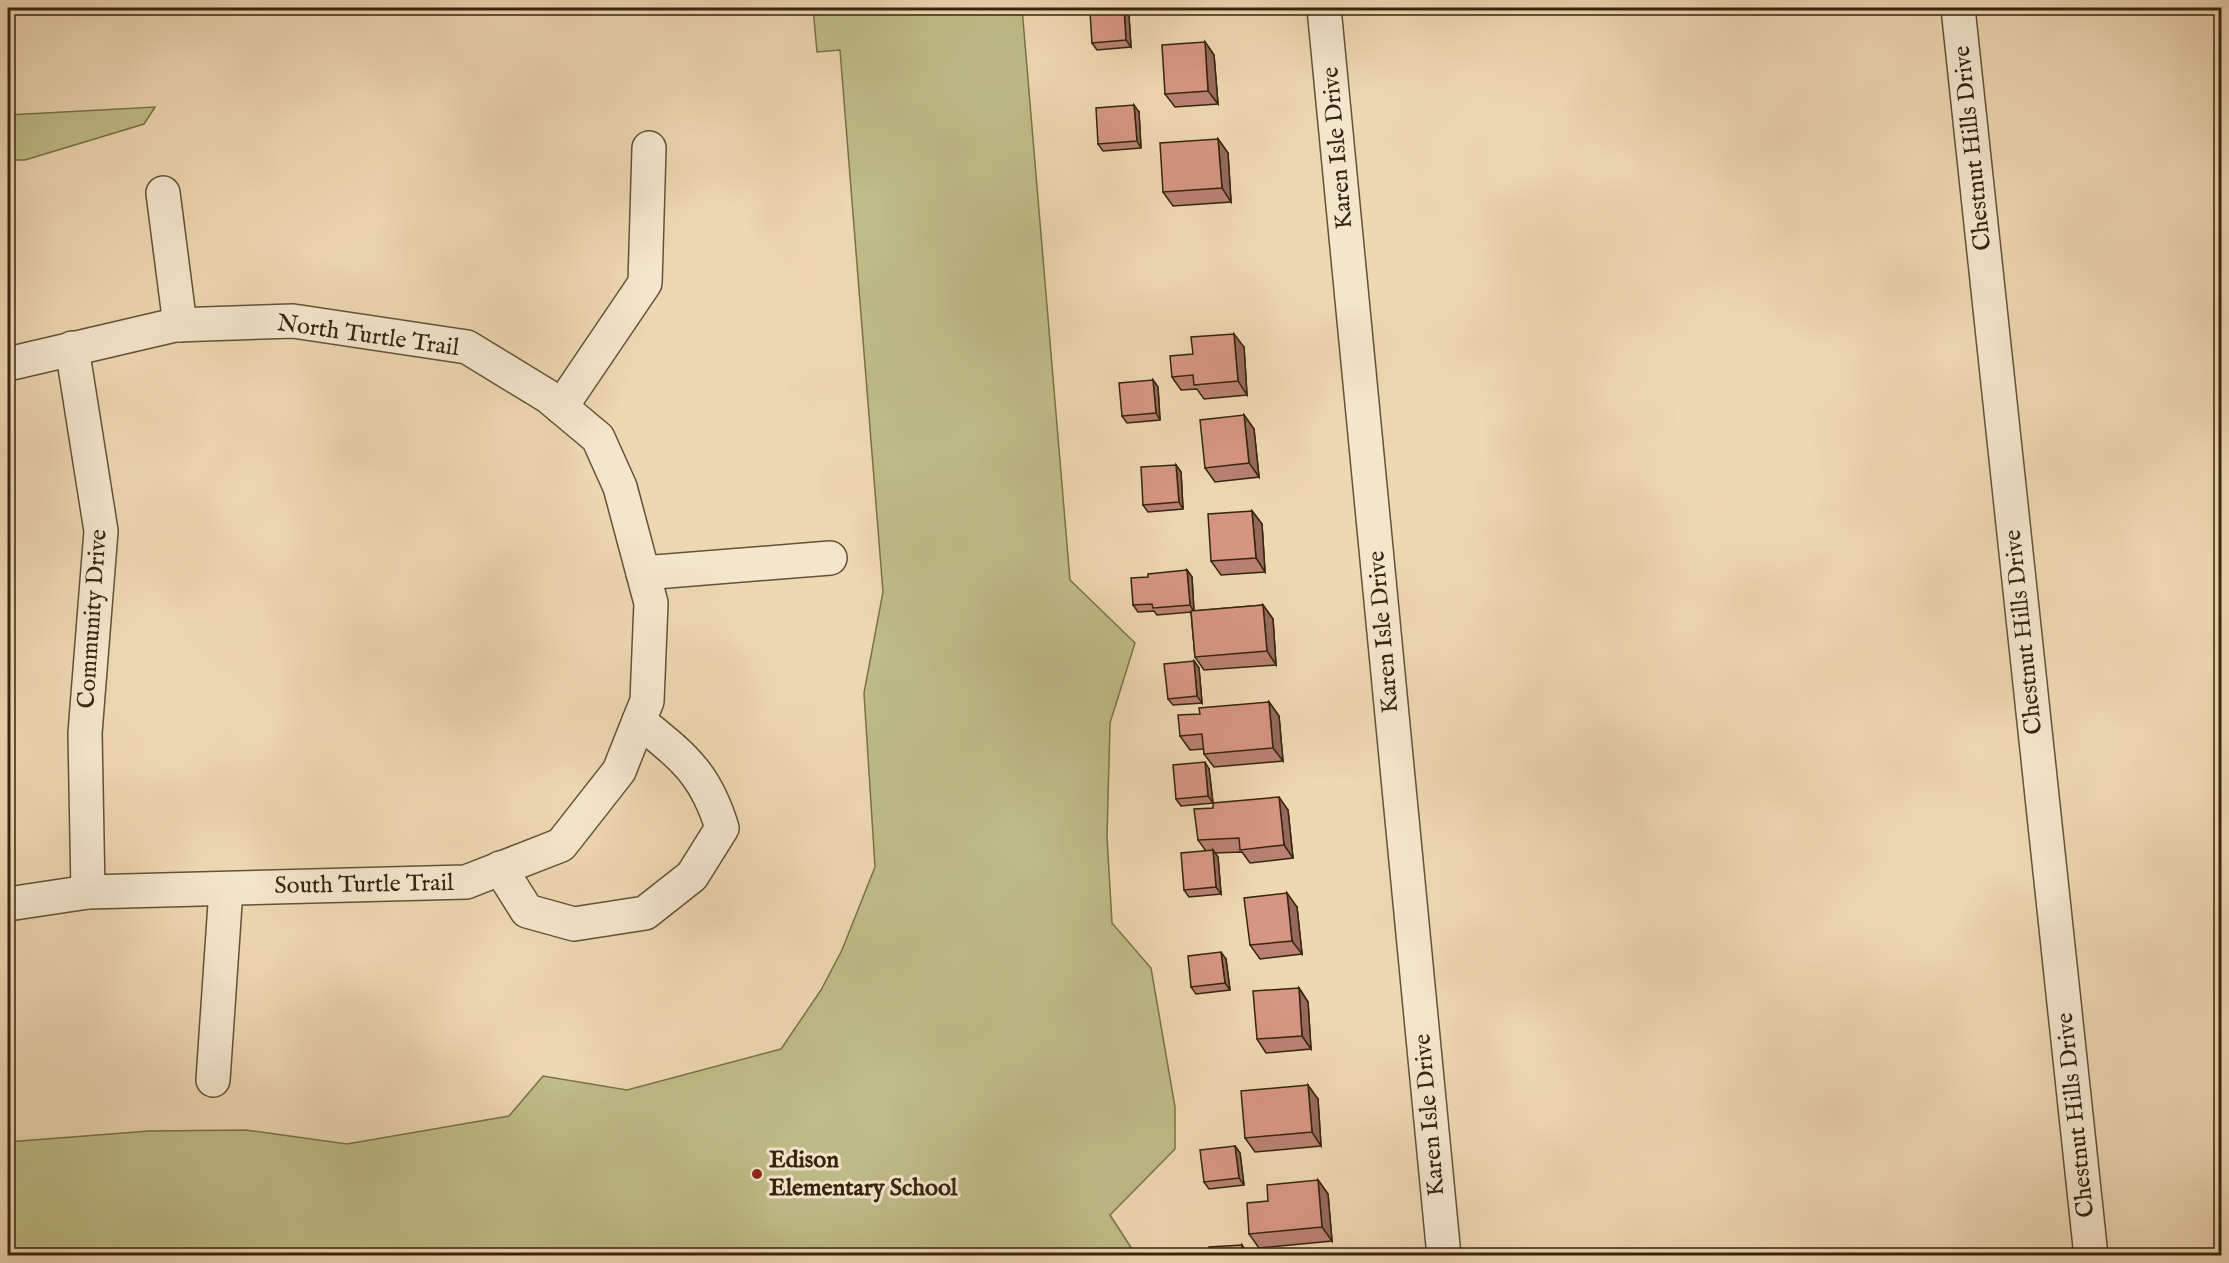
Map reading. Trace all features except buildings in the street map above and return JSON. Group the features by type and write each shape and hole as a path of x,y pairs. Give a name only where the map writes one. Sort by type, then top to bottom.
{"street":[{"name":"Karen Isle Drive","path":"1324,8 1444,1256"},
{"name":"Chestnut Hills Drive","path":"1958,8 2091,1256"},
{"path":"561,407 645,283 649,147"},
{"path":"163,193 180,325"},
{"name":"North Turtle Trail","path":"8,364 180,325 293,321 467,347 561,407 598,438"},
{"name":"Community Drive","path":"72,348 101,531 85,733 88,892"},
{"name":"South Turtle Trail","path":"8,904 88,892 466,882 561,845 619,771 647,701 651,603 620,488 598,438"},
{"path":"643,573 830,558"},
{"path":"500,868 527,911 574,924 645,913 692,876 722,828 713,797 685,759 639,721"},
{"path":"213,1080 226,889"}],"shaded area":[{"path":"813,8 1022,8 1070,580 1135,643 1110,723 1107,837 1112,923 1151,968 1175,1107 1175,1149 1110,1215 1136,1255 8,1255 8,1142 149,1131 246,1130 347,1144 509,1116 543,1076 627,1090 781,1049 821,990 842,950 875,867 864,693 883,592 840,50 817,52"},
{"path":"155,107 144,124 25,160 8,160 8,115"}],"place":[{"name":"Edison Elementary School","path":"757,1174"}]}
